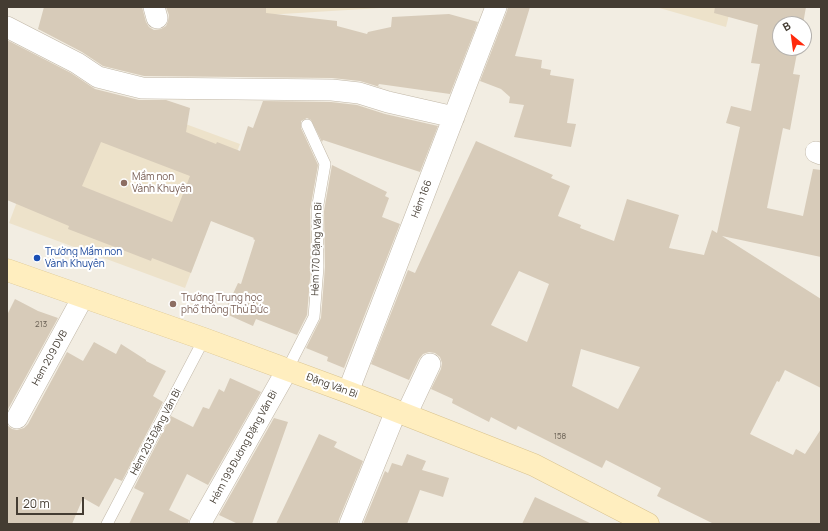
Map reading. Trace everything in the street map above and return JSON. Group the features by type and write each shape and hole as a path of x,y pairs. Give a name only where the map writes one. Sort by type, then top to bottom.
{"main road":[{"name":"Đặng Văn Bi","path":"7,270 204,339 348,392 534,465 648,524"}],"street":[{"name":"Hẻm 166","path":"348,392 496,7"},
{"path":"7,27 77,63 98,77 142,88 332,90 359,93 388,102 454,117"},
{"name":"Hem 209 DVB","path":"17,418 83,297"},
{"path":"350,524 401,413 430,364"},
{"name":"Hẻm 199 Đường Đặng Văn Bi","path":"200,524 287,370"}],"lane":[{"name":"Hẻm 170 Đặng Văn Bi","path":"287,370 314,317 315,310 318,267 317,210 325,164 307,124"},
{"name":"Hẻm 203 Đặng Văn Bi","path":"107,524 204,339"}],"shaded area":[{"path":"209,7 397,7 216,18"},
{"path":"656,7 731,7 726,27"},
{"name":"Mầm non Vành Khuyên","path":"63,79 240,144 185,288 9,223"}],"building":[{"path":"44,7 142,7 146,22 149,27 154,30 161,29 166,26 169,15 166,7 266,7 266,13 337,21 337,26 367,34 368,32 391,27 392,17 449,14 478,22 450,94 379,84 378,86 383,88 360,81 332,78 144,76 103,66 82,52 38,29"},
{"path":"508,7 530,7 515,56 542,60 541,68 551,70 550,75 574,79 567,123 576,124 571,147 514,137 524,105 509,103 510,97 501,89 480,81"},
{"path":"715,7 806,7 804,16 772,16 772,56 796,56 793,74 800,75 790,130 783,128 767,208 803,216 813,169 821,170 821,257 722,236 821,299 821,388 785,370 779,382 777,381 750,434 793,455 796,449 805,454 821,429 821,524 714,524 657,496 661,488 606,460 602,468 518,426 516,430 491,417 489,422 452,403 453,399 431,389 441,369 442,363 440,357 435,353 429,352 423,354 409,380 371,364 408,270 415,273 476,141 553,175 551,178 570,186 558,216 581,225 580,228 614,241 627,199 679,215 669,248 704,255 712,230 717,233 740,127 726,123 731,106 751,111 760,64 751,63 758,25 714,13","holes":["519,271 549,284 527,342 491,325","581,349 640,367 618,409 572,386"]},
{"path":"7,40 71,73 95,89 139,100 166,100 190,108 186,132 216,144 217,142 240,151 248,126 253,128 263,101 331,102 357,105 385,114 438,126 420,172 323,140 322,142 311,120 307,118 301,121 301,128 318,165 310,210 311,267 307,315 297,335 256,319 253,326 224,313 238,283 241,284 255,240 253,239 254,238 211,221 191,273 152,258 151,261 68,229 69,226 7,200","holes":["101,142 190,176 172,222 82,186"]},
{"path":"332,165 387,192 385,196 389,198 382,217 400,224 344,368 327,361 328,357 306,348 321,318 325,267 324,211"},
{"path":"15,299 38,311 58,318 7,411 7,315"},
{"path":"94,342 116,354 121,344 146,361 166,371 153,396 163,402 122,481 115,478 99,507 83,498 72,524 7,524 7,425 12,429 17,430 24,428 28,424 67,352 83,361"},
{"path":"230,378 261,392 208,485 187,474 169,510 189,520 188,524 129,524 144,493 134,488 171,416 193,427 203,407 209,409 219,389 224,392"},
{"path":"274,418 288,422 252,524 238,524 219,515"},
{"path":"319,434 337,442 334,447 363,461 338,524 276,524"},
{"path":"407,454 426,461 422,470 449,478 443,497 420,490 407,524 363,524 385,471 388,473 392,463 402,466"},
{"path":"535,497 592,524 522,524"}],"place":[{"name":"Mầm non Vành Khuyên","path":"124,183"},
{"name":"Trường Mầm non Vành Khuyên","path":"37,258"},
{"name":"Trường Trung học phổ thông Thủ Đức","path":"173,304"}]}
